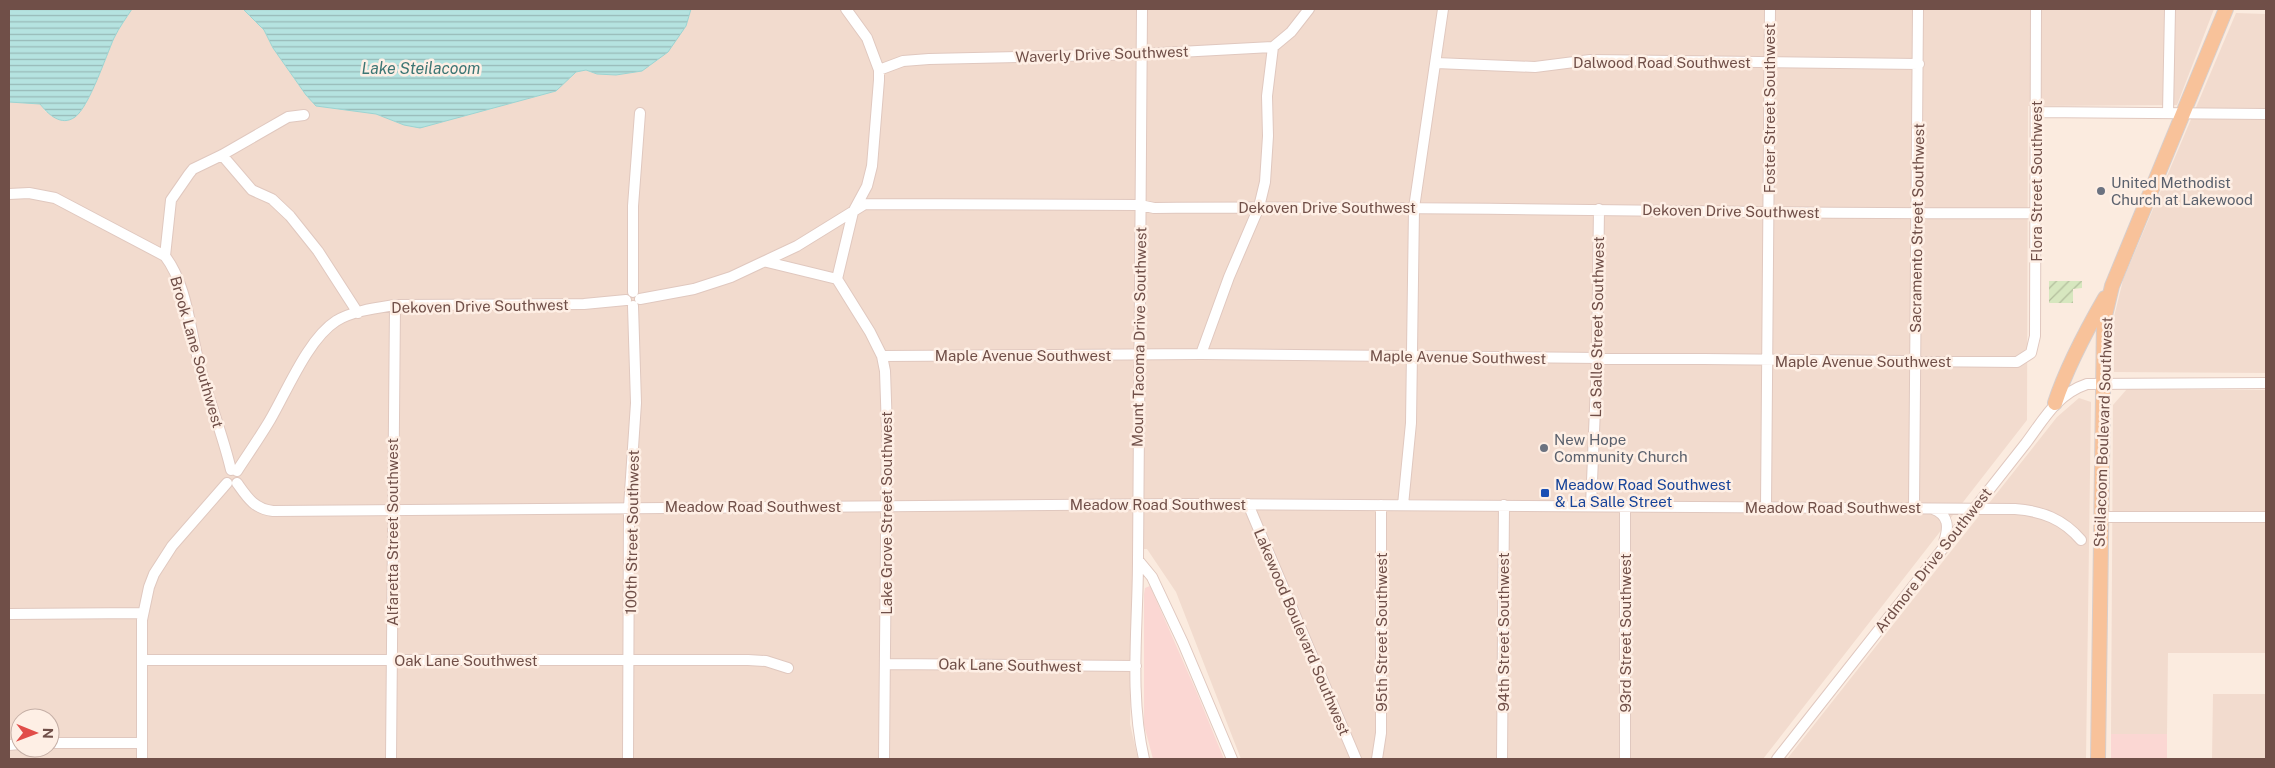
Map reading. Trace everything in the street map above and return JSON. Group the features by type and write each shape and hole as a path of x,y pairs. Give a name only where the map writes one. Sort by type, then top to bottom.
{"main road":[{"name":"Steilacoom Boulevard Southwest","path":"2098,759 2104,320 2112,286 2226,9"},
{"path":"2055,403 2062,382 2090,324 2112,286"}],"street":[{"path":"767,262 837,278 853,212 867,186 872,166 879,70 867,38 846,9"},
{"name":"Mount Tacoma Drive Southwest","path":"1142,9 1136,666 1137,720 1144,759"},
{"path":"1200,354 1229,277 1259,207 1265,182 1267,96 1273,47 1291,32 1309,9"},
{"path":"1403,505 1411,423 1414,208 1443,9"},
{"name":"Foster Street Southwest","path":"1766,507 1770,9"},
{"name":"Sacramento Street Southwest","path":"1914,508 1918,9"},
{"name":"Flora Street Southwest","path":"2031,352 2035,336 2036,9"},
{"path":"2168,113 2170,9"},
{"name":"Waverly Drive Southwest","path":"879,70 903,61 929,59 1142,54 1273,47"},
{"name":"Dalwood Road Southwest","path":"1436,63 1535,67 1590,60 1919,64"},
{"path":"2036,112 2266,114"},
{"name":"100th Street Southwest","path":"628,759 630,506 636,408 633,200 640,114"},
{"path":"165,256 168,217 174,194 193,169 222,155 288,117 304,115"},
{"path":"222,155 252,190 272,199 290,216 318,251 358,313"},
{"name":"Brook Lane Southwest","path":"9,194 37,194 55,198 165,256 178,279 188,312 197,355 234,470"},
{"name":"Dekoven Drive Southwest","path":"142,759 143,613 149,587 165,556 232,483 225,477 248,454 270,420 302,362 318,340 335,322 358,313 395,305 567,305 633,299 694,289 731,277 767,262 797,246 865,204 1140,205 1154,208 1599,209 1916,213 2035,212"},
{"name":"La Salle Street Southwest","path":"1591,506 1597,359 1599,209"},
{"name":"Lake Grove Street Southwest","path":"837,278 857,309 882,356 885,371 887,430 884,759"},
{"name":"Alfaretta Street Southwest","path":"390,759 395,305"},
{"name":"Maple Avenue Southwest","path":"882,356 1200,354 2017,362 2031,352"},
{"name":"Ardmore Drive Southwest","path":"1777,759 2026,443 2055,403 2088,384 2266,383"},
{"path":"227,451 237,455 248,454"},
{"name":"Meadow Road Southwest","path":"232,483 253,504 266,510 886,504 1248,504 2016,509 2044,513 2062,523 2081,540"},
{"name":"Lakewood Boulevard Southwest","path":"1248,504 1356,759"},
{"name":"95th Street Southwest","path":"1377,759 1381,733 1381,505"},
{"name":"94th Street Southwest","path":"1502,759 1504,506"},
{"name":"93rd Street Southwest","path":"1625,506 1625,759"},
{"path":"1930,508 1941,513 1947,522 1947,534 1942,548"},
{"path":"2100,517 2266,517"},
{"path":"1138,560 1152,578 1183,643 1232,759"},
{"path":"9,614 143,613"},
{"name":"Oak Lane Southwest","path":"142,660 756,660 788,668"},
{"name":"Oak Lane Southwest","path":"885,664 1136,666"},
{"path":"60,743 142,743"}],"shaded area":[{"path":"132,9 243,9 264,30 273,48 316,106 376,114 404,125 569,78 576,72 586,70 597,74 616,75 642,71 686,26 691,9 2214,9 2177,105 2028,106 2027,420 1763,759 1241,759 1176,592 1147,549 1133,549 1130,724 1138,759 9,759 9,102 40,104 46,112 86,104 115,36"},
{"path":"2236,13 2266,14 2266,373 2114,372 2114,317 2123,280"},
{"path":"2127,389 2266,390 2266,653 2168,653 2167,734 2111,734 2113,405"},
{"path":"2079,398 2091,402 2086,759 1787,759 2057,417"},
{"path":"1150,586 1224,759 1153,759 1144,725 1144,594 1145,588"},
{"path":"2213,694 2266,694 2266,759 2212,759"},
{"path":"2111,734 2167,734 2167,759 2111,759"}],"green space":[{"path":"2049,281 2082,281 2082,288 2073,289 2073,303 2049,303"}],"water":[{"path":"9,9 132,9 114,38 86,103 75,117 70,120 65,121 55,118 40,104 9,102"},
{"name":"Lake Steilacoom","path":"243,9 691,9 686,26 668,52 642,71 616,75 597,74 586,70 576,72 556,91 420,128 404,125 376,114 316,106 273,48 264,30"}],"place":[{"name":"United Methodist Church at Lakewood","path":"2101,191"},
{"name":"New Hope Community Church","path":"1544,448"},
{"name":"Meadow Road Southwest & La Salle Street","path":"1545,493"}]}
